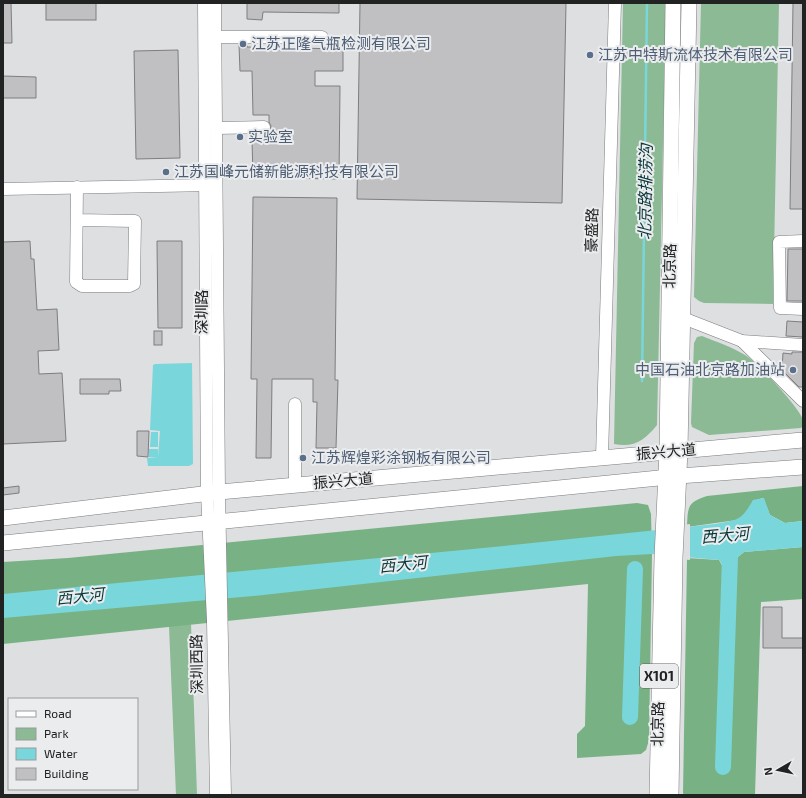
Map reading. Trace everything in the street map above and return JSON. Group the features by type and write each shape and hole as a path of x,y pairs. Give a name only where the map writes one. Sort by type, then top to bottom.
{"main road":[{"name":"北京路","path":"673,3 674,451"},
{"name":"北京路","path":"657,795 672,477 683,318 688,3"},
{"name":"振兴大道","path":"3,518 213,492 803,440"},
{"name":"振兴大道","path":"3,543 672,477 803,467"},
{"name":"北京路","path":"668,558 671,795"}],"street":[{"name":"深圳路","path":"204,3 211,185 213,492 217,618"},
{"name":"深圳路","path":"211,185 216,128 215,3"},
{"name":"豪盛路","path":"602,457 615,3"},
{"path":"215,37 322,37"},
{"path":"216,128 264,128"},
{"path":"3,189 211,185"},
{"path":"76,220 135,221 134,284 130,286 82,286 76,282 76,220 77,187"},
{"path":"803,241 779,242 780,308 803,309"},
{"path":"683,318 742,340 803,346"},
{"path":"742,340 803,401"},
{"path":"295,404 295,485"},
{"name":"深圳西路","path":"216,795 217,618"},
{"name":"深圳西路","path":"217,618 225,795"}],"green space":[{"path":"623,3 666,3 657,425 643,439 627,445 614,444"},
{"path":"701,3 779,3 773,304 704,303 694,297"},
{"path":"702,336 745,355 759,366 794,405 803,420 803,426 801,428 709,435 692,427 694,343 697,337"},
{"path":"803,486 803,521 785,523 770,515 763,498 753,501 746,514 737,520 687,527 688,510 690,506 692,503 707,496"},
{"path":"637,503 648,505 651,514 652,554 649,740 646,750 641,754 577,758 577,734 585,726 588,584 3,644 3,562 68,558"},
{"path":"803,547 803,599 761,602 755,795 684,795 687,558 719,560 729,578 733,578 733,561 744,552"},
{"path":"191,624 197,795 176,795 169,626"}],"water":[{"path":"192,363 193,464 189,466 148,466 147,458 158,457 160,431 150,430 153,365"},
{"path":"151,432 158,432 158,447 150,447"},
{"path":"149,449 158,449 158,457 149,457"},
{"name":"西大河","path":"764,498 770,515 785,523 803,521 803,547 744,552 733,561 733,578 729,578 719,560 652,554 616,556 253,596 3,618 3,594 504,546 715,524 729,522 742,516 753,500"}],"pier":[{"path":"690,524 690,560 656,557 656,528"}],"building":[{"path":"3,3 11,3 12,43 3,43"},
{"path":"46,3 96,3 96,20 46,20"},
{"path":"247,3 339,3 339,13 263,12 262,20 247,19"},
{"path":"360,3 566,3 562,203 357,199"},
{"path":"793,3 803,3 803,209 790,209"},
{"path":"239,45 247,45 247,47 343,49 343,71 315,71 315,86 340,86 339,179 268,178 268,174 253,175 252,141 269,141 271,126 269,122 269,115 253,115 252,71 240,71"},
{"path":"178,50 180,158 136,159 134,51"},
{"path":"3,76 36,77 36,98 3,98"},
{"path":"253,197 337,198 335,380 338,380 336,448 316,448 317,402 313,402 313,379 272,379 271,458 256,458 257,379 251,379"},
{"path":"30,241 31,259 34,259 37,310 57,309 59,350 38,351 39,374 62,373 66,441 3,444 3,242"},
{"path":"157,241 182,241 182,328 158,328"},
{"path":"788,249 803,249 803,301 787,301"},
{"path":"787,321 803,322 803,337 786,336"},
{"path":"154,331 162,331 162,345 154,345"},
{"path":"792,352 803,352 803,387 799,387 782,370 783,353 792,354"},
{"path":"80,379 120,379 121,391 109,391 109,394 80,394"},
{"path":"137,431 149,431 148,457 137,456"},
{"path":"19,486 19,493 3,495 3,488"},
{"path":"763,607 782,607 782,638 803,638 803,648 763,648"}],"waterway":[{"name":"北京路排涝沟","path":"642,381 647,3"},
{"path":"723,767 730,557"},
{"path":"630,717 635,569"}],"place":[{"name":"江苏正隆气瓶检测有限公司","path":"243,44"},
{"name":"江苏中特斯流体技术有限公司","path":"590,55"},
{"name":"实验室","path":"240,137"},
{"name":"江苏国峰元储新能源科技有限公司","path":"166,172"},
{"name":"中国石油北京路加油站","path":"793,370"},
{"name":"江苏辉煌彩涂钢板有限公司","path":"303,458"}]}
